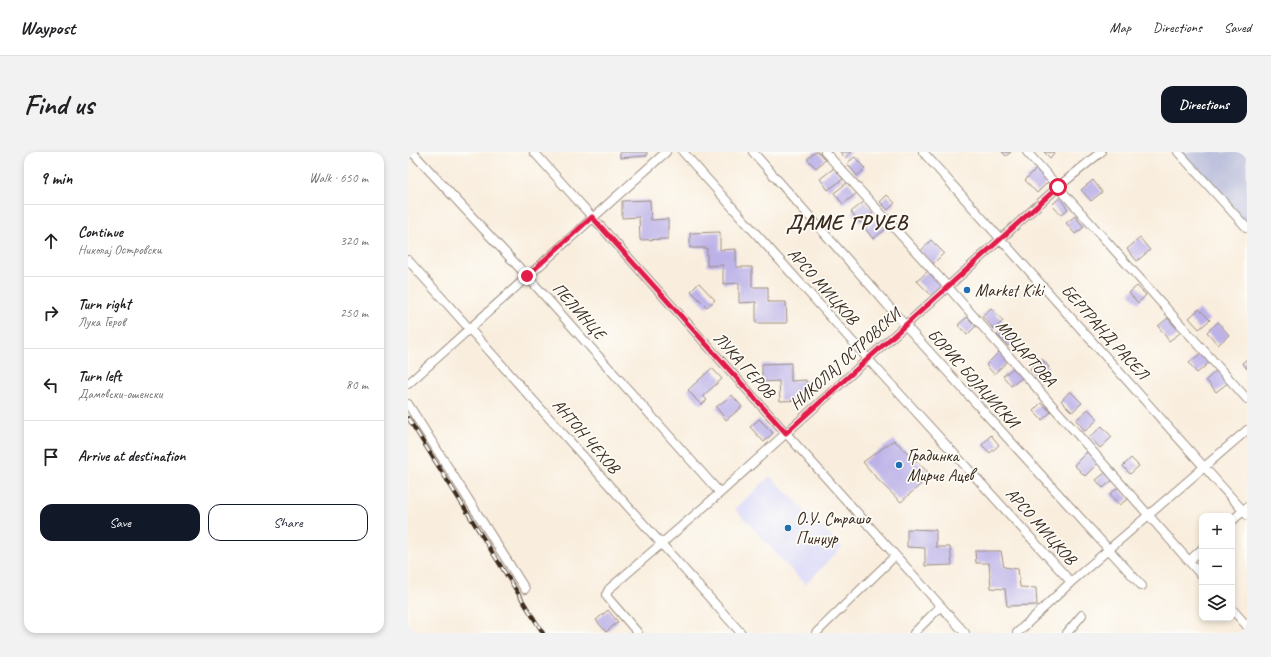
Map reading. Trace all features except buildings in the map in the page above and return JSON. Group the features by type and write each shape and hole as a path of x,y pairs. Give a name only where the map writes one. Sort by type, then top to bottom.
{"street":[{"name":"ПЕЛИНЦЕ","path":"412,152 527,276 720,493"},
{"name":"ЛУКА ГЕРОВ","path":"534,152 965,633"},
{"path":"408,384 666,152"},
{"name":"АРСО МИЦКОВ","path":"683,152 868,359 1071,582"},
{"name":"БОРИС БОЈАЏИСКИ","path":"753,152 905,325 1142,586"},
{"name":"МОЦАРТОВА","path":"825,152 948,287 1199,573"},
{"name":"БЕРТРАНД РАСЕЛ","path":"923,152 1246,511"},
{"path":"1027,152 1247,399"},
{"name":"НИКОЛАЈ ОСТРОВСКИ","path":"638,633 606,595 609,589 720,493 1058,187 1101,152"},
{"path":"1178,152 1247,228"},
{"name":"АНТОН ЧЕХОВ","path":"408,260 741,633"},
{"path":"408,404 525,589"},
{"path":"1017,633 1071,582 1247,430"},
{"path":"1235,518 1246,511"},
{"path":"1189,561 1199,552"},
{"path":"816,633 895,556"},
{"path":"914,633 941,606"},
{"path":"1235,612 1247,626"},
{"path":"1067,633 1082,615"}],"shaded area":[{"path":"1178,152 1247,152 1247,228"},
{"name":"О.У. Страшо Пинџур","path":"770,476 842,547 805,585 735,509"}],"railway":[{"path":"408,418 543,633"}],"place":[{"name":"Market Kiki","path":"967,290"},
{"name":"Градинка Мирче Ацев","path":"899,465"},
{"name":"О.У. Страшо Пинџур","path":"788,528"}],"district":[{"name":"ДАМЕ ГРУЕВ","path":"847,222"}],"route":[{"path":"527,276 592,217 786,433 1058,187"}]}
